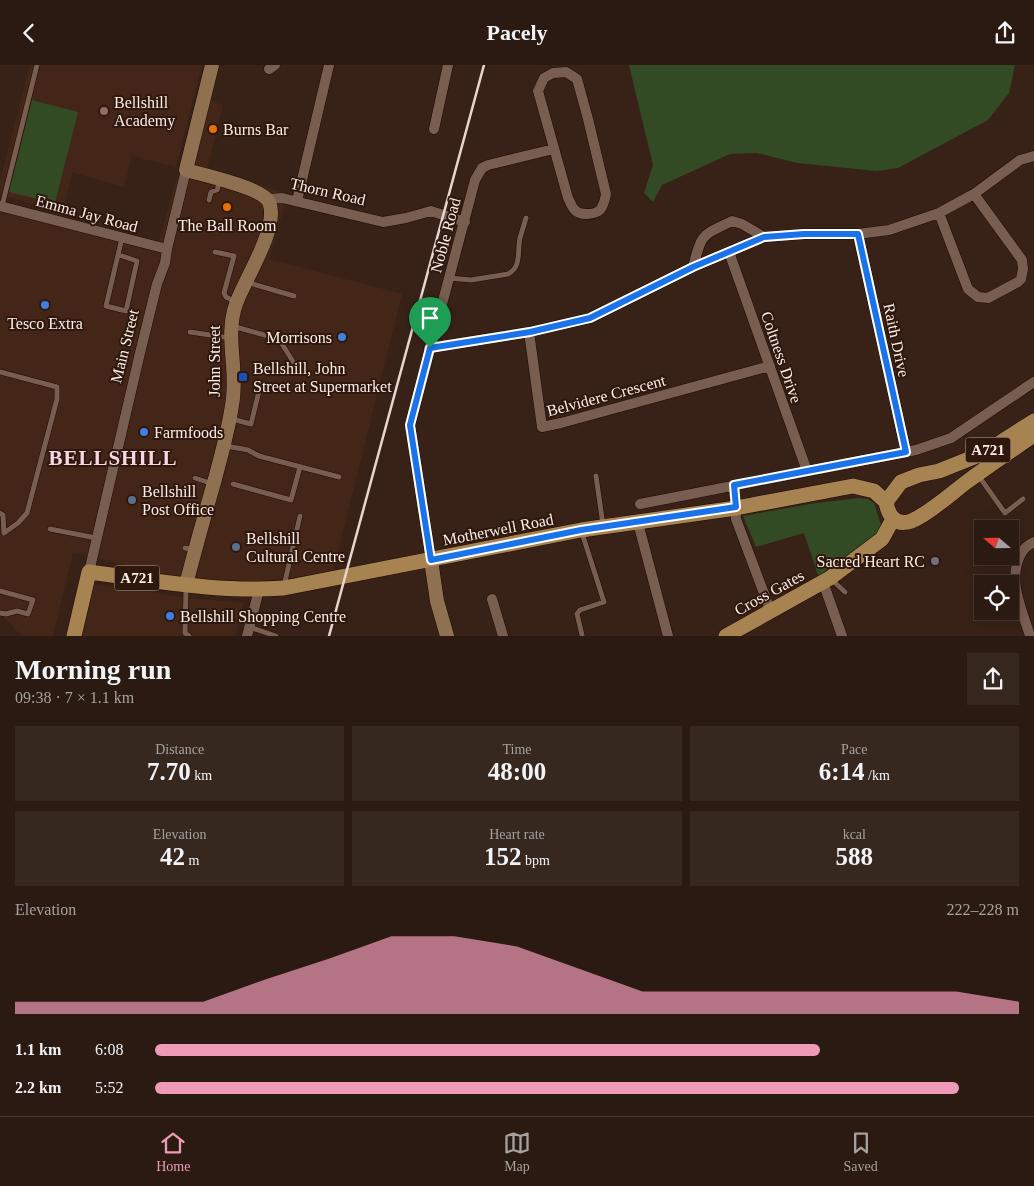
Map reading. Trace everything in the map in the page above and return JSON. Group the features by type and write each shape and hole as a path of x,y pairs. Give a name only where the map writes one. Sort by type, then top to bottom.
{"main road":[{"name":"A721","path":"886,502 901,482 919,475 939,471 984,453 1034,421"},
{"name":"A721","path":"893,519 910,522 950,496 1034,435"},
{"path":"939,471 949,481 950,496"},
{"name":"Motherwell Road","path":"89,572 186,585 259,590 284,588 581,530 638,523 853,486 874,491 886,502"},
{"path":"886,502 888,512 893,519"},
{"name":"Cross Gates","path":"726,636 740,632 827,580 882,539 893,519"},
{"name":"Main Street","path":"74,636 89,572"}],"street":[{"name":"Main Street","path":"89,572 157,284 165,263 212,65"},
{"path":"297,201 329,65"},
{"path":"434,129 448,65"},
{"path":"566,72 577,79 606,194 604,205 599,211 584,214 574,210 554,149 538,91 544,78 553,73 566,72"},
{"name":"Noble Road","path":"431,560 410,425 475,180 482,168 488,165 554,149"},
{"path":"430,348 530,332 590,318 693,267 764,237 804,234 858,234 889,230 939,213 974,194 1020,160 1034,156"},
{"name":"Thorn Road","path":"186,170 257,191 268,199 282,198 383,222 431,211 465,222"},
{"path":"939,213 968,289 972,293 978,297 988,298 1018,282 1023,274 1022,260 974,194"},
{"name":"John Street","path":"186,585 190,549 213,484 230,418 234,375 232,318 236,302 259,258 265,241 271,208 268,199"},
{"name":"Emma Jay Road","path":"1,206 167,249"},
{"path":"693,267 700,241 706,234 732,221 742,224 764,237"},
{"name":"Raith Drive","path":"858,234 906,452"},
{"name":"Coltness Drive","path":"729,252 807,471"},
{"name":"Belvidere Crescent","path":"530,332 542,427 770,366"},
{"path":"640,503 916,450 951,437 1034,381"},
{"path":"734,485 736,519 771,612"},
{"path":"638,523 668,636"},
{"path":"1029,636 1016,592 1014,575 1022,550 1034,542"},
{"path":"431,560 438,601 447,636"},
{"path":"827,580 842,636"},
{"path":"248,632 259,590"},
{"path":"492,599 503,636"}],"lane":[{"path":"1,206 37,65"},
{"path":"209,200 211,192 218,190 220,180"},
{"path":"449,278 470,280 508,274 513,271 517,263 520,239 526,218"},
{"path":"119,255 137,261 126,311 106,306 122,237"},
{"path":"215,251 234,256 224,293 226,297 236,302"},
{"path":"245,282 294,296"},
{"path":"190,332 231,332 280,339 300,373"},
{"path":"0,372 57,387 57,399 27,513 18,523 2,534"},
{"path":"230,418 251,424 260,387"},
{"path":"224,445 248,450 259,456 339,477"},
{"path":"233,484 291,500 300,467"},
{"path":"977,475 1005,513 1023,499"},
{"path":"596,476 604,527"},
{"path":"195,479 213,484"},
{"path":"0,513 3,515 2,534"},
{"path":"284,588 300,516"},
{"path":"50,529 96,538"},
{"path":"581,530 604,602 580,610 577,614 582,635"},
{"path":"827,580 845,592"},
{"path":"186,585 185,633 188,636"},
{"path":"0,591 33,600 28,615 17,611 6,614 0,613"},
{"path":"248,632 276,636"}],"shaded area":[{"name":"Bellshill Academy","path":"30,65 202,65 176,167 132,156 124,187 72,172 63,212 0,195 0,181"},
{"path":"200,96 223,105 207,169 288,194 269,259 402,294 333,572 262,581 192,581 73,552 53,636 22,636 0,613 0,200 159,241"},
{"path":"94,584 188,598 243,603 235,636 82,636"}],"green space":[{"path":"629,65 1015,65 1009,93 988,120 898,168 876,171 797,163 757,153 730,154 662,185 653,202 644,193 653,165"},
{"path":"32,100 78,112 55,203 9,192"},
{"path":"859,498 868,499 874,503 882,528 879,534 819,578 804,533 756,547 743,516 816,503"}],"railway":[{"path":"329,636 484,65"}],"place":[{"name":"Bellshill Academy","path":"104,111"},
{"name":"Burns Bar","path":"213,129"},
{"name":"The Ball Room","path":"227,207"},
{"name":"Tesco Extra","path":"45,305"},
{"name":"Morrisons","path":"342,337"},
{"name":"Bellshill, John Street at Supermarket","path":"243,377"},
{"name":"Farmfoods","path":"144,432"},
{"name":"Bellshill Post Office","path":"132,500"},
{"name":"Bellshill Cultural Centre","path":"236,547"},
{"name":"Sacred Heart RC","path":"935,561"},
{"name":"Bellshill Shopping Centre","path":"170,616"}],"district":[{"name":"BELLSHILL","path":"113,458"}],"route":[{"path":"804,234 858,234 906,452 734,485 736,507 581,530 431,560 410,425 430,348 530,332 590,318 693,267 764,237 804,234"}]}
